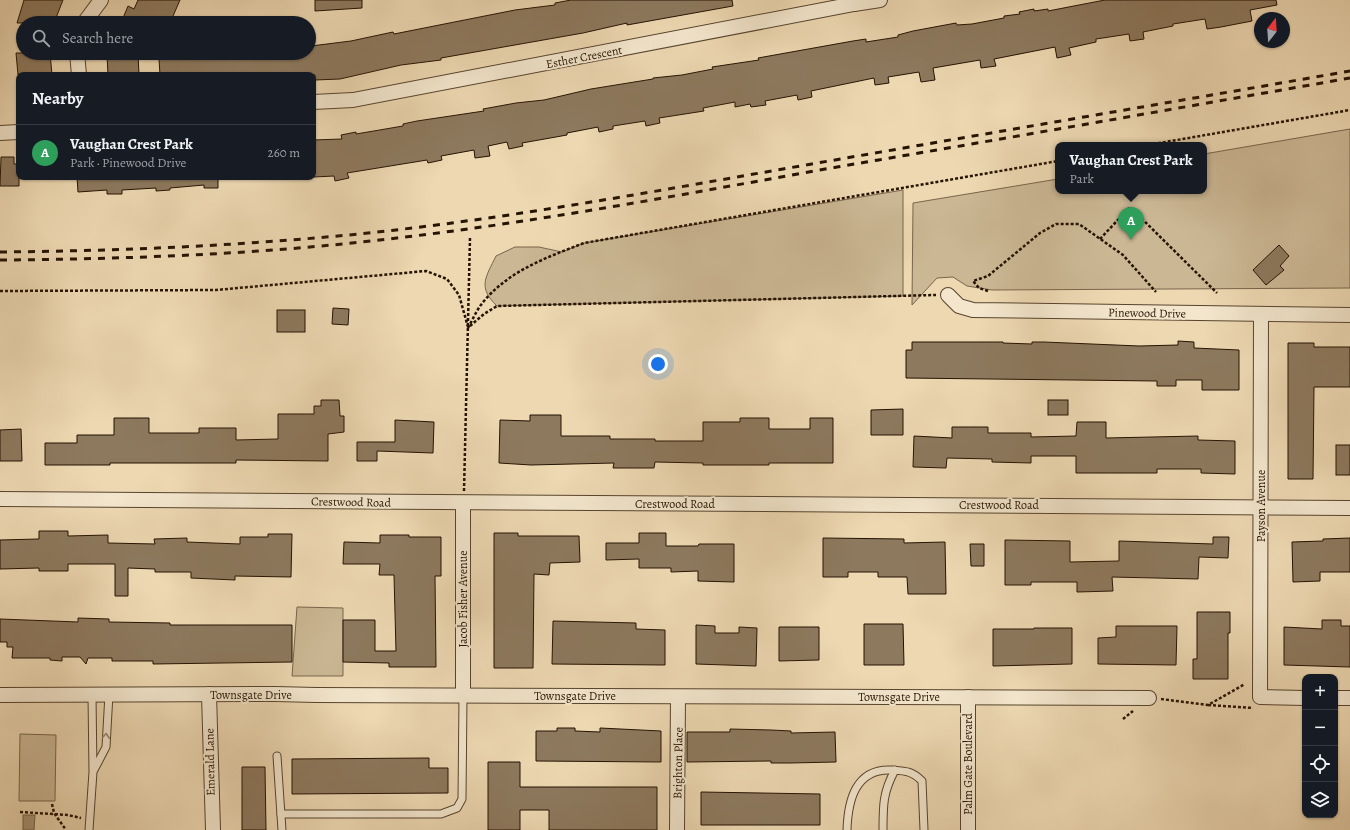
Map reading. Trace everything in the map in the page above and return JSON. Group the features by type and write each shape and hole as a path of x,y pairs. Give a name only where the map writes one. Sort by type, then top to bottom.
{"street":[{"path":"89,16 102,0"},
{"name":"Esther Crescent","path":"316,102 353,100 854,2 880,0"},
{"path":"78,60 79,72"},
{"path":"0,133 16,132"},
{"name":"Pinewood Drive","path":"948,295 959,306 973,310 1350,315"},
{"name":"Payson Avenue","path":"1258,703 1261,508 1261,315"},
{"name":"Crestwood Road","path":"0,499 1350,508"},
{"name":"Jacob Fisher Avenue","path":"463,503 463,696"},
{"name":"Townsgate Drive","path":"0,695 209,694 1149,698"},
{"name":"Emerald Lane","path":"209,694 213,830"},
{"name":"Brighton Place","path":"677,830 678,697"},
{"name":"Palm Gate Boulevard","path":"968,697 968,830"},
{"path":"1258,703 1302,698"},
{"path":"1338,698 1350,698"}],"lane":[{"path":"93,772 106,748 109,694"},
{"path":"89,830 91,820 93,772 92,695"},
{"path":"281,814 441,814 457,808 462,799 463,696"},
{"path":"276,756 282,830"},
{"path":"847,830 848,807 858,784 870,774 884,770 914,773 922,781 924,830"},
{"path":"883,830 883,803 886,786 895,770"}],"path":[{"path":"1165,142 1350,110"},
{"path":"468,328 483,302 503,282 535,262 584,243 1055,162"},
{"path":"1100,239 1130,207 1217,293"},
{"path":"988,291 979,288 973,281 988,276 1040,233 1056,224 1079,224 1123,255 1156,292"},
{"path":"463,503 470,238"},
{"path":"0,291 216,290 426,270 447,279 459,295 468,328"},
{"path":"468,328 484,314 497,306 948,295"},
{"path":"1208,705 1245,684"},
{"path":"1149,698 1208,705 1258,703"},
{"path":"52,804 54,813 66,830"},
{"path":"20,812 54,813 91,820"}],"shaded area":[{"path":"1350,129 1350,288 992,290 967,286 953,277 937,278 912,305 913,203 1055,179 1055,194 1207,194 1207,153"},
{"path":"903,190 903,296 497,306 487,293 485,287 489,270 496,256 515,247 539,247 562,252 584,243"},
{"path":"297,607 343,608 343,676 292,676"},
{"path":"20,734 56,735 55,801 19,801"},
{"path":"23,815 35,815 34,830 23,830"}],"building":[{"path":"24,0 63,0 57,16 19,16"},
{"path":"138,0 180,0 173,16 124,16 128,6 134,9"},
{"path":"315,0 362,0 362,8 315,11"},
{"path":"571,0 732,0 733,6 627,25 627,23 583,33 441,58 441,60 401,65 340,79 316,80 316,72 160,72 159,60 316,60 316,45 351,41 393,32 394,34 515,10 555,5 555,3"},
{"path":"1105,0 1276,0 1277,5 1250,10 1252,21 1207,29 1205,19 1173,24 1173,26 1143,32 1144,39 1130,41 1129,34 1096,39 1096,42 1069,48 1071,55 1057,58 1055,47 994,59 996,66 981,68 980,60 933,68 935,80 921,82 919,72 888,77 889,83 875,85 874,78 811,91 812,97 798,100 797,95 765,101 766,105 751,107 750,104 735,107 735,102 703,108 704,111 659,118 660,123 646,126 645,121 613,126 613,129 599,132 598,127 567,133 567,135 522,143 523,146 509,149 507,142 488,146 490,156 475,158 474,150 441,156 442,160 428,163 427,160 347,173 349,178 335,181 334,176 316,177 316,140 342,139 341,135 356,132 356,134 403,126 403,124 417,121 484,111 483,109 544,100 591,89 653,78 682,75 713,69 712,67 759,60 758,58 866,39 866,42 898,37 898,35 913,31 956,23 957,25 972,24 1004,18 1004,16 1020,14 1019,12 1034,9 1034,11 1048,9 1048,11"},
{"path":"17,60 51,60 52,72 18,72"},
{"path":"107,60 138,60 139,72 108,72"},
{"path":"1,157 14,157 14,164 16,164 16,180 19,180 19,186 0,186"},
{"path":"77,180 218,180 218,188 204,188 204,185 170,188 170,190 156,191 156,188 122,190 122,194 107,194 107,190 78,192"},
{"path":"1279,245 1289,256 1280,266 1284,270 1266,285 1253,270"},
{"path":"333,308 349,309 348,325 332,324"},
{"path":"277,310 305,310 305,332 277,332"},
{"path":"1178,341 1194,342 1194,348 1239,350 1239,390 1202,390 1202,380 1176,380 1176,386 1157,386 1157,381 906,378 906,350 912,350 912,342 1003,342 1032,344 1032,342 1044,342 1139,346 1178,345"},
{"path":"1288,343 1314,343 1314,347 1350,347 1350,387 1314,387 1313,479 1288,479"},
{"path":"321,400 339,400 340,416 344,416 344,432 328,434 328,461 236,460 236,463 110,463 110,465 45,465 45,443 77,443 77,435 114,435 114,418 149,418 149,433 199,433 199,428 236,428 236,440 278,439 278,414 314,414 314,406 321,406"},
{"path":"1048,400 1068,400 1068,415 1048,415"},
{"path":"903,409 903,435 871,435 871,410"},
{"path":"530,415 561,415 561,436 610,436 610,439 655,439 655,441 703,441 703,422 740,422 740,418 769,418 769,429 810,429 810,418 833,418 833,463 703,465 703,463 655,462 654,468 613,468 614,463 531,465 499,463 500,420 530,421"},
{"path":"395,420 434,422 433,453 377,451 377,461 357,461 357,442 395,442"},
{"path":"1077,422 1106,422 1106,438 1198,436 1198,440 1235,441 1235,474 1201,473 1201,469 1157,469 1157,473 1076,473 1076,456 1031,456 1031,463 992,462 992,459 947,458 946,468 913,467 914,436 952,438 952,427 988,427 988,433 1031,433 1031,437 1076,436"},
{"path":"21,429 22,461 0,461 0,430"},
{"path":"1336,445 1350,445 1350,475 1336,475"},
{"path":"39,531 68,531 68,536 108,535 108,543 155,544 154,539 187,538 187,542 240,544 240,537 268,537 268,534 292,534 291,577 235,576 235,580 191,578 191,572 155,572 155,569 128,568 128,596 115,596 115,564 68,564 68,571 39,571 39,568 0,569 0,540 39,539"},
{"path":"494,533 518,533 518,536 579,536 580,562 550,563 549,575 534,574 533,668 494,668"},
{"path":"639,533 666,533 666,546 734,544 734,582 698,581 698,571 671,572 671,568 639,568 639,559 606,560 606,543 639,543"},
{"path":"380,535 441,537 441,576 435,576 436,667 389,667 389,663 343,662 343,620 375,620 375,651 396,651 394,575 379,575 380,564 343,564 344,542 380,543"},
{"path":"1213,537 1229,537 1228,558 1199,557 1198,579 1112,577 1113,591 1077,592 1077,582 1031,582 1031,585 1005,585 1005,540 1070,541 1070,562 1119,561 1119,541 1213,544"},
{"path":"823,538 904,539 904,543 945,542 946,594 908,594 907,577 878,577 878,572 848,572 848,577 823,577"},
{"path":"1350,538 1350,572 1320,572 1320,581 1293,582 1292,542"},
{"path":"970,544 984,544 984,566 971,566"},
{"path":"1197,612 1230,612 1230,633 1228,633 1228,679 1193,679 1193,659 1197,659"},
{"path":"78,618 109,619 109,622 170,623 170,625 292,625 292,662 153,664 153,661 112,661 112,658 88,658 86,664 80,657 62,657 62,661 50,660 50,658 12,658 13,647 7,647 7,642 0,642 0,619 78,622"},
{"path":"1322,620 1341,620 1341,626 1350,626 1350,667 1284,665 1284,627 1322,629"},
{"path":"553,621 636,623 636,629 665,630 665,665 552,664"},
{"path":"864,624 903,624 904,665 864,665"},
{"path":"696,625 715,626 715,633 739,633 739,627 757,628 756,666 696,664"},
{"path":"1116,626 1177,626 1176,665 1098,664 1098,638 1116,637"},
{"path":"779,627 819,627 819,660 779,661"},
{"path":"1072,628 1072,664 993,666 993,629"},
{"path":"557,728 575,728 575,731 600,732 600,728 661,731 661,762 536,761 536,731 557,731"},
{"path":"730,729 791,731 791,733 835,732 836,762 687,762 687,732 730,732"},
{"path":"429,758 429,768 448,768 448,793 292,794 292,759"},
{"path":"488,762 520,762 520,787 657,787 657,830 549,830 549,810 520,810 520,830 488,830"},
{"path":"242,767 265,767 266,830 242,830"},
{"path":"701,792 820,794 820,825 701,825"}],"railway":[{"path":"0,252 118,250 236,244 315,238 432,226 549,209 1350,71"},
{"path":"0,260 149,257 248,252 397,238 452,231 617,206 1350,78"}],"place":[{"name":"Vaughan Crest Park","path":"1131,240"}]}
